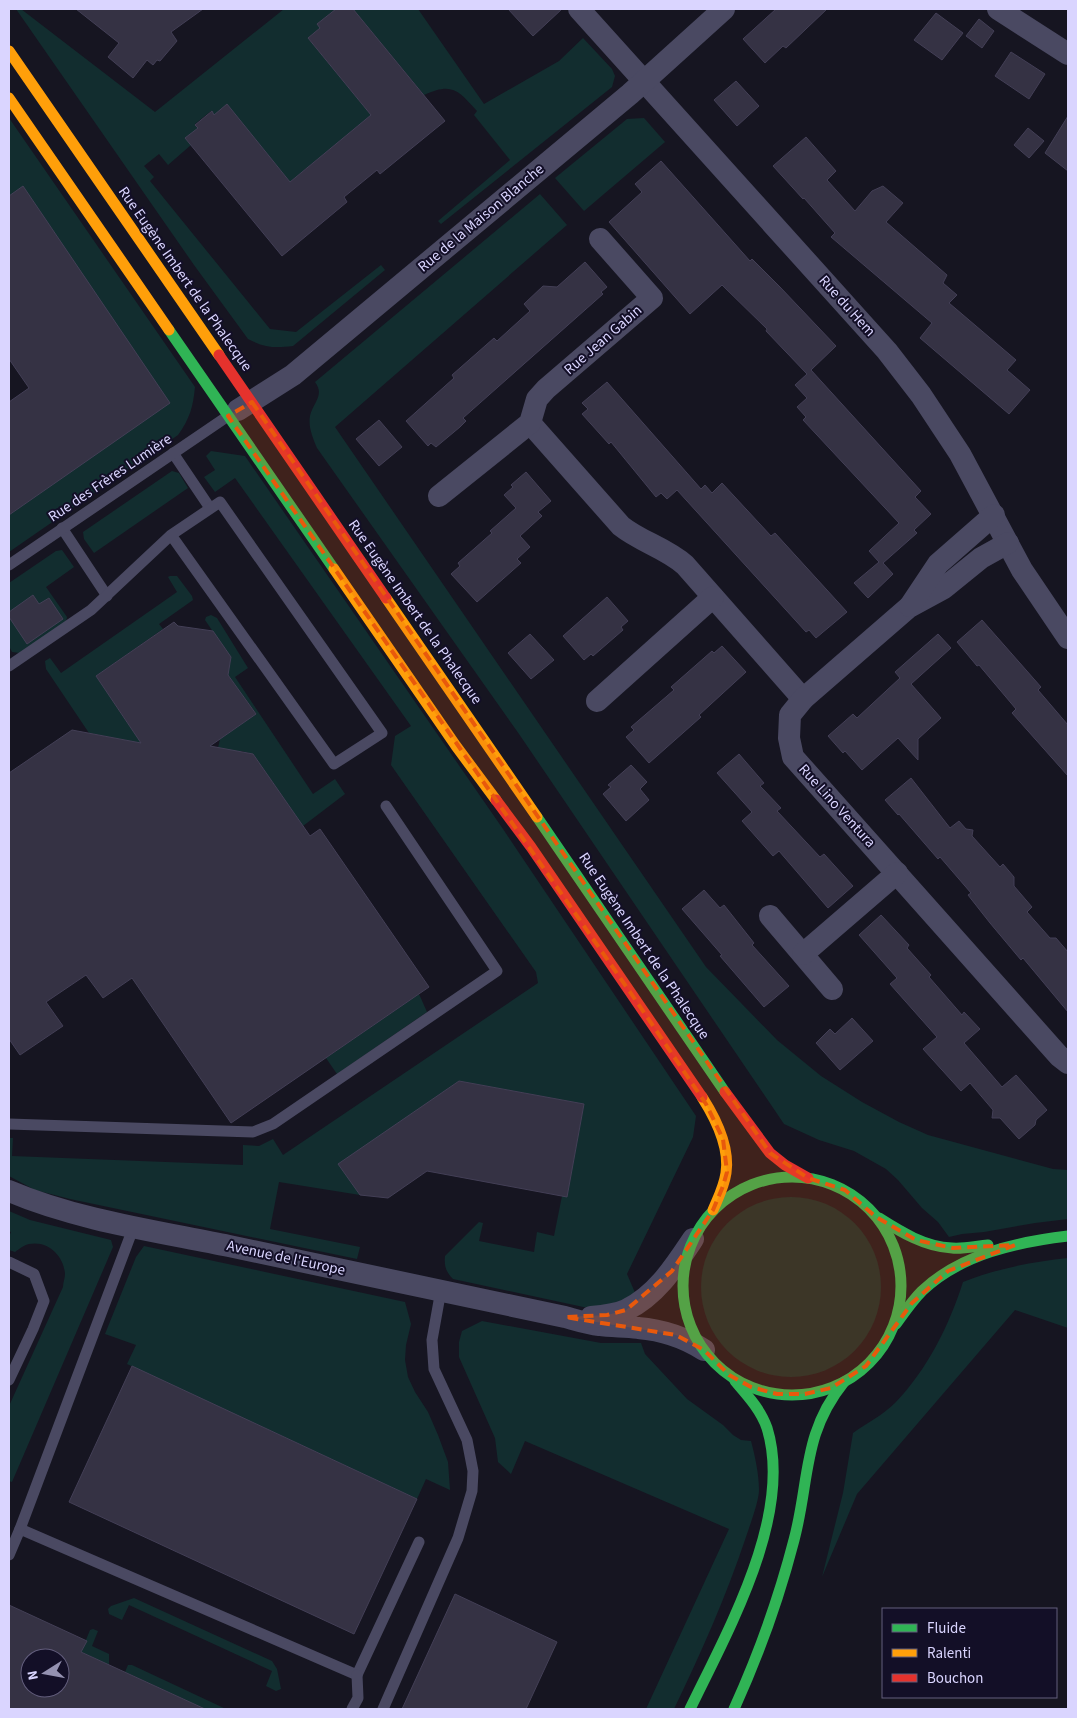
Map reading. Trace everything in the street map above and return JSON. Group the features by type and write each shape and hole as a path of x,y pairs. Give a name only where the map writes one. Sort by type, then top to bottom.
{"street":[{"name":"Rue du Hem","path":"579,9 887,350 938,420 960,454 1036,593 1068,638"},
{"name":"Rue de la Maison Blanche","path":"228,416 294,376 644,81 724,9"},
{"path":"998,9 1068,54"},
{"name":"Rue Eugène Imbert de la Phalecque","path":"9,51 742,1116 770,1153 808,1178"},
{"path":"9,98 456,746 531,847 706,1104 718,1124 726,1155 727,1172 713,1210"},
{"name":"Rue Jean Gabin","path":"530,422 537,399 546,389 652,298 600,240"},
{"path":"439,496 530,422 621,526 638,539 675,556 685,565 803,699"},
{"name":"Rue Lino Ventura","path":"909,607 938,564 994,515"},
{"name":"Rue Lino Ventura","path":"1008,543 981,558 944,588 909,607 803,699 790,715 789,738 793,757 1059,1056 1068,1063"},
{"path":"597,701 713,597"},
{"path":"803,954 897,873"},
{"path":"770,916 832,990"},
{"path":"690,1709 741,1602 754,1568 771,1502 774,1472 772,1448 767,1429 758,1410 745,1392 704,1350 688,1319 683,1284 685,1261 693,1239 713,1210 730,1195 762,1180 785,1176 808,1178 833,1184 856,1198 876,1217 891,1240 901,1280 899,1307 890,1333"},
{"name":"Avenue de l'Europe","path":"9,1191 59,1209 134,1226 599,1325 660,1331 689,1340 704,1350"},
{"path":"876,1217 916,1240 935,1246 954,1248 1015,1245 1068,1236"},
{"name":"Avenue de l'Europe","path":"565,1317 607,1316 626,1310 656,1288 672,1270 693,1239"},
{"path":"729,1375 751,1387 791,1395 818,1392 844,1382 866,1366 875,1356 912,1303 927,1287 948,1271 966,1262 1015,1245"},
{"path":"734,1709 754,1665 784,1578 797,1527 809,1456 816,1431 829,1402 844,1382"}],"lane":[{"name":"Rue des Frères Lumière","path":"9,565 228,416"},
{"path":"173,453 210,508"},
{"path":"9,666 91,610 171,535 220,502 382,733 334,764 171,535"},
{"path":"62,528 107,596"},
{"path":"9,1124 253,1132 272,1124 497,970 386,806"},
{"path":"9,1554 134,1226"},
{"path":"9,1262 34,1274 44,1301 34,1329 9,1380"},
{"path":"383,1709 458,1538 472,1491 473,1471 467,1440 434,1369 432,1340 441,1290"},
{"path":"20,1529 357,1675"},
{"path":"352,1709 358,1698 357,1675 419,1542"}],"highlighted area":[{"path":"252,402 770,1153 808,1178 845,1190 876,1217 916,1240 953,1248 1015,1245 948,1271 912,1303 866,1366 831,1388 805,1394 777,1394 751,1387 729,1375 704,1350 676,1335 565,1317 607,1315 626,1310 672,1271 713,1210 723,1186 727,1172 723,1139 706,1104 630,992 228,416"}],"green space":[{"path":"16,9 21,9 155,112 284,9 343,9 336,14 333,11 318,24 320,28 308,38 371,115 290,182 227,105 214,115 211,111 195,124 198,128 186,138 191,145 168,165 159,154 144,166 154,177 150,181 270,329 296,332 381,265 385,270 293,346 270,347 248,339 194,265"},
{"path":"353,9 418,9 484,104 559,61 583,38 612,69 615,76 612,87 441,224 438,221 510,160 474,115 477,111 465,98 454,90 448,89 441,89 424,95"},
{"path":"9,118 195,387 190,412 178,435 9,552 9,515 169,403 23,187 9,196"},
{"path":"644,118 665,142 584,211 555,178 627,119"},
{"path":"540,194 567,225 335,427 706,967 777,1040 821,1076 862,1102 928,1135 1053,1169 1068,1170 1068,1219 949,1237 938,1222 922,1208 886,1169 854,1151 819,1140 784,1124 519,734 317,448 310,424 311,411 319,395 315,382"},
{"path":"211,451 245,456 503,829 696,1116 693,1137 627,1274 636,1295 606,1306 588,1308 453,1279 446,1269 445,1256 479,1222 483,1223 479,1241 534,1252 537,1232 554,1236 562,1196 567,1196 584,1104 459,1081 339,1164 360,1195 279,1182 270,1229 360,1247 357,1259 70,1199 35,1190 9,1176 9,1138 13,1138 12,1156 243,1165 243,1145 259,1146 273,1139 283,1155 538,983 536,972 391,765 395,736 411,726 235,478 215,492 204,477 215,470 206,456"},
{"path":"172,471 179,473 188,488 94,553 84,539 83,532"},
{"path":"62,550 74,567 46,587 67,617 66,622 20,653 12,652 9,646 9,583 56,551"},
{"path":"177,576 193,600 159,624 163,629 96,676 141,743 89,733 46,669 45,661 50,658 61,673 177,592 168,577"},
{"path":"211,615 217,618 248,668 235,677 313,794 335,779 345,794 303,826 253,754 241,751 229,759 216,757 220,739 256,714 228,675 231,658 205,620 206,617"},
{"path":"419,994 427,1012 337,1074 326,1058"},
{"path":"791,1197 809,1199 825,1204 841,1212 855,1223 866,1237 874,1253 879,1269 881,1287 879,1305 874,1321 866,1337 855,1351 841,1362 825,1370 809,1375 791,1377 773,1375 757,1370 741,1362 727,1351 716,1337 708,1321 703,1305 701,1287 703,1269 708,1253 716,1237 727,1223 741,1212 757,1204 773,1199"},
{"path":"9,1211 30,1220 111,1240 113,1247 12,1482 9,1481 9,1406 63,1287 65,1274 62,1261 54,1251 42,1244 25,1245 15,1252 9,1250 11,1232 9,1231"},
{"path":"144,1246 405,1302 411,1324 405,1360 408,1377 428,1412 438,1435 448,1462 450,1490 426,1479 417,1499 127,1364 136,1345 105,1334 136,1257"},
{"path":"1068,1258 1068,1328 1015,1310 857,1494 822,1577 843,1493 853,1433 880,1415 907,1390 936,1347 951,1315 963,1282 1015,1266"},
{"path":"482,1321 601,1343 641,1343 645,1354 687,1399 723,1425 733,1435 741,1440 751,1441 759,1484 756,1507 722,1603 674,1709 646,1709 729,1529 525,1441 511,1474 498,1462 495,1438 459,1357 459,1342 462,1331"},
{"path":"134,1598 272,1661 277,1669 281,1689 276,1691 266,1686 272,1671 129,1605 122,1620 109,1614 108,1609 111,1606"},
{"path":"90,1630 98,1631 92,1646 109,1654 109,1665 81,1652"},
{"path":"128,1665 132,1665 226,1709 205,1709 125,1672"}],"building":[{"path":"76,9 203,9 171,32 177,41 160,61 157,60 153,65 147,60 133,78 108,57 119,43"},
{"path":"336,9 353,9 445,121 380,174 377,170 344,197 347,202 282,256 185,138 198,128 195,125 212,111 214,115 227,104 290,182 371,115 308,38 320,28 317,24"},
{"path":"508,9 562,9 533,36"},
{"path":"776,9 827,9 786,48 783,46 765,63 743,39"},
{"path":"936,13 963,33 942,60 914,40"},
{"path":"979,19 994,31 982,48 966,36"},
{"path":"1011,52 1045,74 1029,99 995,76"},
{"path":"736,81 759,106 737,126 714,100"},
{"path":"1068,116 1068,171 1045,153"},
{"path":"1028,128 1044,141 1029,158 1014,145"},
{"path":"806,137 836,171 827,180 855,211 872,191 883,186 903,203 886,222 947,275 943,283 957,295 949,303 1016,360 1007,370 1030,390 1009,414 920,338 932,323 831,237 835,233 773,166"},
{"path":"661,161 750,261 752,259 836,346 811,370 921,491 915,497 931,514 914,530 917,533 883,563 893,574 868,598 854,583 879,562 869,551 899,523 803,420 806,417 797,407 807,398 795,385 807,374 766,331 767,329 722,285 690,314 609,222 642,192 635,184"},
{"path":"23,186 170,403 9,515 9,402 29,388 9,359 9,196"},
{"path":"585,262 607,287 601,292 603,294 463,418 466,421 460,427 436,447 431,443 428,446 406,421 454,378 452,375 494,338 497,341 530,311 524,304 543,286 557,287"},
{"path":"607,382 701,489 705,485 712,493 722,483 771,536 775,533 847,612 816,638 809,630 806,632 677,490 667,499 661,493 656,497 611,442 609,444 582,414 588,409 582,403"},
{"path":"379,420 402,447 379,466 356,439"},
{"path":"526,472 551,501 538,512 542,516 520,536 530,547 517,559 521,563 477,602 451,574 460,566 458,563 492,533 490,531 516,508 504,495 513,487 511,485"},
{"path":"33,595 39,604 49,598 63,619 27,644 9,617 9,612"},
{"path":"607,597 628,621 621,627 623,630 593,656 591,654 584,660 563,636"},
{"path":"982,620 1041,687 1038,690 1068,725 1068,776 1012,713 1016,709 957,642"},
{"path":"174,622 178,626 213,631 231,657 228,675 256,714 210,746 253,754 310,836 320,829 429,987 231,1123 132,978 103,998 86,975 46,1002 63,1026 20,1055 9,1039 9,773 72,730 141,743 96,676"},
{"path":"530,634 554,660 531,679 508,653"},
{"path":"938,634 951,648 911,684 941,718 918,739 918,760 898,738 862,770 828,736 853,714 857,718 900,678 895,672"},
{"path":"722,646 746,672 699,715 701,717 649,763 626,737 634,730 631,727 674,690 671,687 712,651 714,653"},
{"path":"739,754 764,783 760,786 781,808 777,811 820,857 824,854 853,886 828,908 779,851 773,856 742,821 752,812 717,773"},
{"path":"631,765 647,782 640,789 649,800 626,821 603,794 611,787 608,785"},
{"path":"911,778 950,828 959,821 966,829 973,830 972,836 1000,867 1003,864 1014,877 1014,886 1032,907 1027,912 1050,938 1056,938 1068,952 1068,1012 1023,958 1021,960 990,923 968,895 971,893 940,857 938,859 885,800"},
{"path":"704,890 720,908 724,905 754,943 752,945 789,986 764,1007 682,909"},
{"path":"881,915 909,945 907,948 962,1015 964,1012 980,1029 964,1043 1002,1087 1016,1075 1047,1110 1036,1120 1035,1125 1019,1139 1000,1118 992,1118 993,1110 970,1083 961,1091 923,1049 937,1037 890,984 897,978 859,935"},
{"path":"852,1018 873,1041 840,1070 816,1043 830,1029 835,1034"},
{"path":"459,1081 584,1104 567,1197 427,1171 388,1198 360,1195 338,1164"},
{"path":"132,1366 417,1499 354,1634 69,1502"},
{"path":"455,1594 557,1642 526,1709 402,1709"},
{"path":"9,1605 87,1641 81,1652 205,1709 9,1709"}],"traffic: fast":[{"path":"169,330 334,569"},
{"path":"537,817 725,1092"},
{"path":"792,1177 813,1179 834,1185 853,1195 869,1209 883,1225 893,1244 899,1265 901,1286 899,1307 893,1328 883,1347 869,1363 853,1377 834,1387 813,1393 792,1395 771,1393 750,1387 731,1377 715,1363 701,1347 691,1328 685,1307 683,1286 685,1265 691,1244 701,1225 715,1209 731,1195 750,1185 771,1179 792,1177"},
{"path":"879,1218 905,1233 932,1245 956,1248 988,1245"},
{"path":"896,1324 922,1291 937,1278 954,1268 972,1259 1010,1246 1068,1236"},
{"path":"690,1709 738,1609 753,1572 772,1498 773,1462 767,1428 749,1397 735,1381"},
{"path":"734,1709 752,1668 782,1583 799,1518 814,1439 830,1401 844,1382"}],"traffic: slow":[{"path":"9,51 219,355"},
{"path":"9,98 169,330"},
{"path":"334,569 456,746 496,800"},
{"path":"386,598 537,817"},
{"path":"702,1097 721,1134 727,1163 721,1192 713,1210"}],"traffic: jam":[{"path":"219,355 386,598"},
{"path":"496,800 531,847 702,1097"},
{"path":"725,1092 770,1153 785,1165 808,1178"}]}
